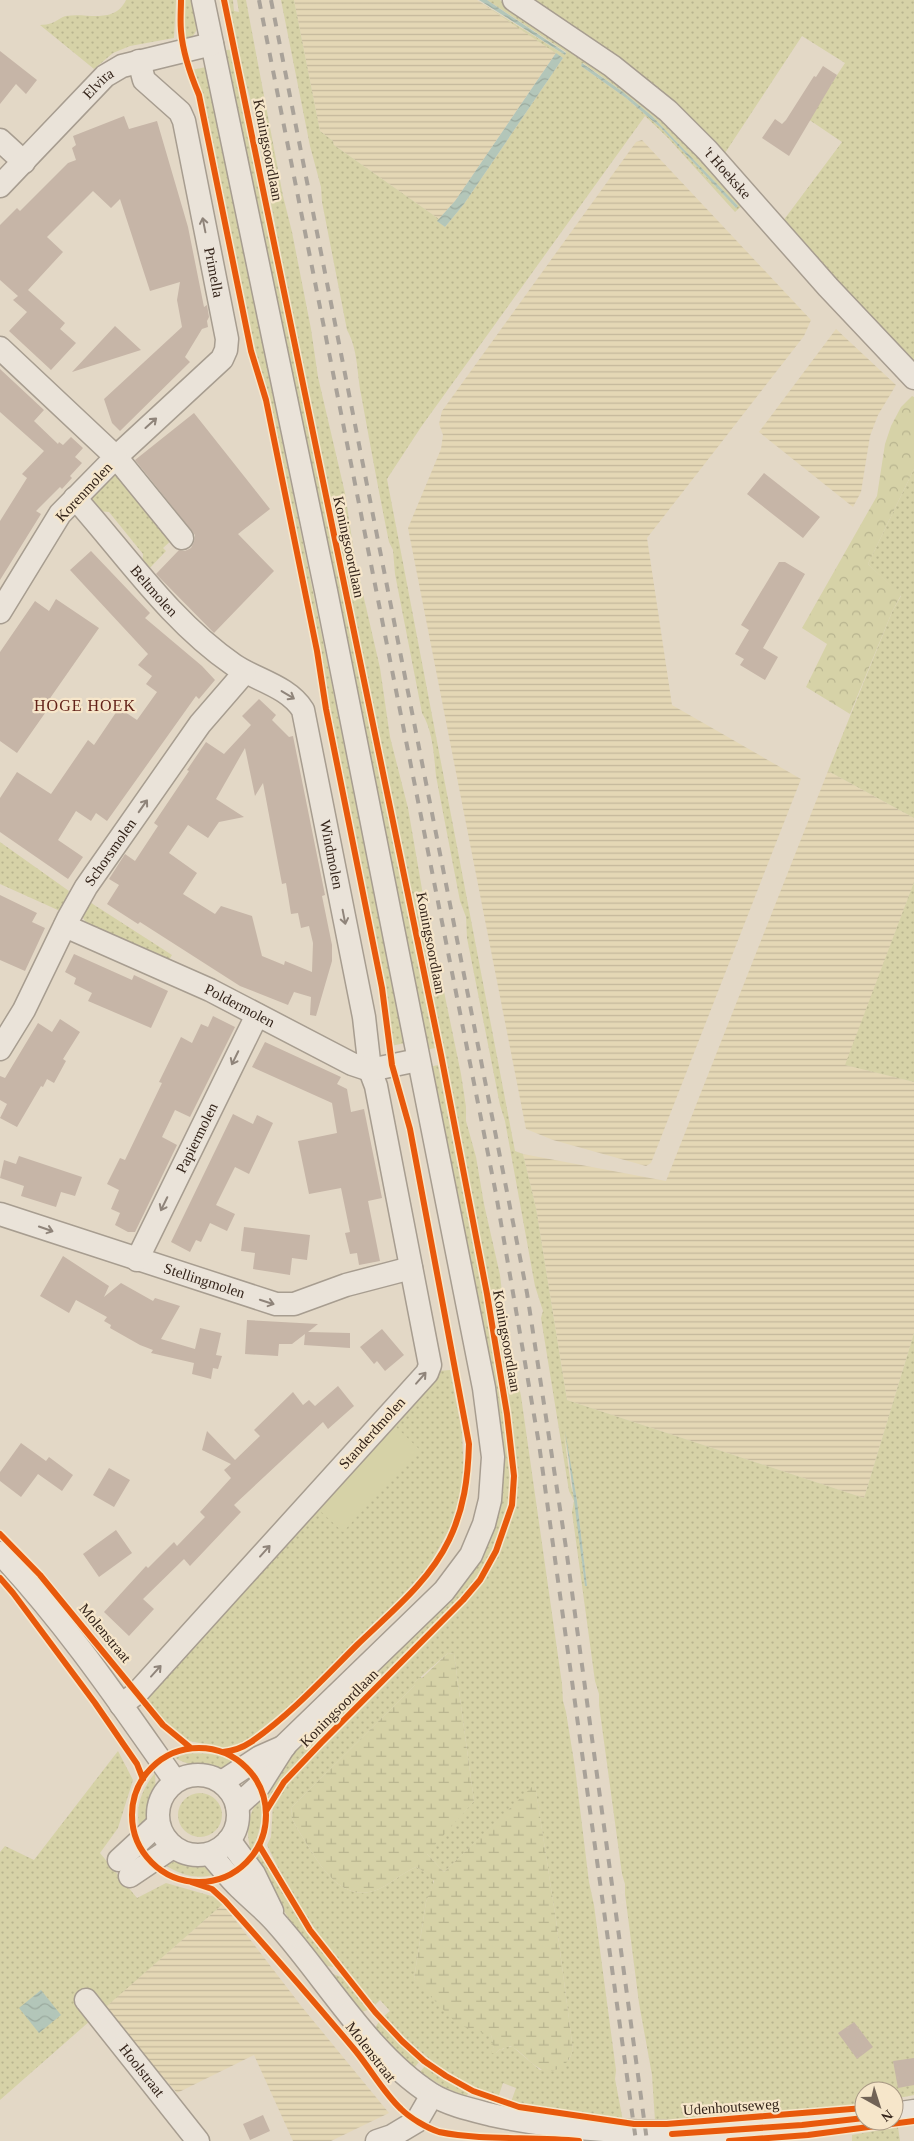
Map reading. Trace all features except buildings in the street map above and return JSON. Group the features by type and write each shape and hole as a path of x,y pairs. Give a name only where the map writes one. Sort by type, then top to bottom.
{"street":[{"name":"Koningsoordlaan","path":"203,0 328,600 484,1388 493,1457 490,1500 484,1524 471,1555 444,1591 286,1746 259,1786 237,1806"},
{"name":"'t Hoekske","path":"514,0 612,66 668,111 707,150 828,287 914,378"},
{"name":"Elvira","path":"0,186 105,76 122,66 212,44"},
{"name":"Primella","path":"116,457 222,359 226,350 227,339 184,121 180,112 144,80 139,61"},
{"path":"0,140 24,162"},
{"name":"Korenmolen","path":"0,348 116,457 60,514 0,612"},
{"path":"116,457 182,538"},
{"name":"Beltmolen","path":"75,498 168,607 217,653 245,672"},
{"name":"Schorsmolen","path":"0,1049 24,1010 66,923 86,887 200,724 245,672"},
{"name":"Windmolen","path":"245,672 265,681 296,700 303,710 364,1017 370,1070"},
{"name":"Poldermolen","path":"66,923 210,990 352,1064 370,1070"},
{"name":"Papiermolen","path":"137,1260 257,1015"},
{"path":"370,1070 418,1060"},
{"name":"Standerdmolen","path":"121,1705 137,1692 427,1373 430,1365 376,1086 370,1070"},
{"name":"Stellingmolen","path":"0,1214 276,1304 294,1304 346,1286 411,1268"},
{"name":"Molenstraat","path":"0,1553 36,1591 175,1781"},
{"name":"Koningsoordlaan","path":"222,1782 260,1757 286,1746"},
{"path":"191,1775 208,1776 222,1782 234,1798 237,1806 238,1822 230,1840 210,1854 194,1856 173,1847 166,1841 158,1824 160,1800 164,1793 175,1781 191,1775"},
{"path":"158,1824 124,1868 173,1847"},
{"name":"Molenstraat","path":"230,1840 254,1874 279,1925"},
{"name":"Molenstraat","path":"210,1854 238,1886 279,1925 377,2046 409,2078 432,2095 466,2109 515,2121 600,2132"},
{"name":"Hoolstraat","path":"86,2000 198,2141"},
{"path":"377,2141 392,2136 417,2121 432,2095"},
{"name":"Udenhoutseweg","path":"600,2132 636,2135 698,2133 854,2119"}],"shaded area":[{"path":"294,0 477,0 556,53 455,201 439,219 334,145 333,141 320,131"},
{"path":"642,140 811,320 804,336 647,538 672,705 801,779 651,1163 646,1166 553,1140 526,1129 408,528 441,449 443,435 439,424 442,411 636,142"},
{"path":"836,329 896,385 878,415 870,436 861,492 853,507 759,432"},
{"path":"828,771 914,818 914,882 846,1065 914,1082 914,1333 864,1498 567,1400 536,1208 523,1154 666,1181"},
{"path":"223,1904 302,2007 389,2113 331,2141 293,2141 254,2055 177,2093 103,2009"}],"green space":[{"path":"126,0 176,0 174,38 130,46 113,53 94,69 40,25 52,23 66,16 107,15 121,8"},
{"path":"183,0 193,0 197,23 195,33 186,40"},
{"path":"227,0 233,0 234,11 239,12 237,0 246,0 283,196 311,329 318,377 345,493 355,559 380,668 390,737 408,808 428,924 434,943 461,1074 466,1121 476,1157 484,1204 500,1275 505,1318 521,1396 563,1701 575,1768 589,1882 594,1905 616,2070 615,2079 623,2121 511,2102 516,2088 503,2083 498,2098 465,2082 436,2064 397,2030 384,2016 390,2011 380,2000 375,2005 343,1967 302,1909 267,1845 271,1837 273,1803 296,1773 467,1601 491,1567 508,1528 516,1491 516,1455 494,1320 400,837 300,356 253,109 238,54","holes":["448,1653 454,1654 474,1801 426,1853 444,1872 535,1785 556,1920 573,2050 569,2060 540,2070 513,2047 507,2046 496,2053 492,2053 494,2046 491,2035 414,1979 426,1902 433,1885 433,1879 416,1867 379,1889 355,1892 345,1888 336,1882 320,1865 291,1816 292,1807 415,1685 415,1682"]},
{"path":"281,0 294,0 320,131 333,141 334,145 439,219 438,221 445,227 464,204 563,58 477,0 565,55 566,52 487,0 500,0 637,93 745,203 735,212 668,138 645,116 421,427 387,479 515,1151 523,1154 536,1208 567,1400 864,1498 914,1333 914,2095 904,2097 904,2081 854,2081 854,2105 759,2115 655,2121 652,2075 639,2003 625,1884 622,1874 599,1694 595,1681 572,1512 574,1501 569,1491 541,1318 543,1311 535,1286 505,1121 500,1105 467,938 466,917 460,901 436,776 431,736 422,713 395,574 393,550 389,542 355,353 347,330 322,202 321,187 310,146","holes":["583,63 652,116 738,206 736,208 661,128 626,98 581,66","564,1434 577,1501 587,1586 585,1586 575,1500 571,1486"]},
{"path":"529,0 914,0 914,370 780,225 842,142 808,119 845,63 802,36 721,159"},
{"path":"232,49 435,1048 426,1050 223,51"},
{"path":"206,67 405,1043 391,1046 384,983 325,691 321,652 295,522 268,395 254,349 203,99 192,70"},
{"path":"912,396 914,397 914,469 868,564 901,595 892,612 850,714 806,687 827,644 802,628 877,496 885,444 891,426 901,407"},
{"path":"117,467 174,538 163,548 166,551 147,571 142,565 143,554 109,512 98,511 93,504 92,494"},
{"path":"914,469 914,818 828,771 892,612 901,596 868,564"},
{"path":"0,842 69,891 60,911 0,884"},
{"path":"914,882 914,1082 845,1065"},
{"path":"85,899 172,955 168,962 86,923 82,916"},
{"path":"438,1065 486,1311 509,1452 510,1489 506,1514 491,1554 467,1591 317,1741 283,1778 268,1799 267,1790 279,1767 492,1532 501,1505 504,1458 429,1067"},
{"path":"450,1370 462,1432 464,1477 452,1524 428,1568 297,1700 248,1740 232,1747 224,1748 185,1740 170,1729 142,1692 438,1371"},
{"path":"395,1426 419,1449 343,1532 318,1509"},
{"path":"448,1653 454,1654 474,1801 427,1854 444,1872 535,1784 556,1920 573,2050 563,2066 551,2071 538,2068 510,2046 502,2049 505,2052 500,2049 496,2053 491,2053 494,2046 489,2043 493,2044 491,2035 458,2025 414,1979 426,1902 434,1881 416,1867 379,1889 355,1892 345,1888 336,1882 320,1865 291,1816 292,1807 415,1685 415,1682 420,1677 422,1678"},
{"path":"118,1751 133,1780 118,1828 100,1853 137,1898 166,1883 215,1897 223,1904 0,2100 0,1852 5,1846 34,1860"},
{"path":"186,1754 218,1756 236,1764 213,1768 197,1766 175,1758"},
{"path":"155,1773 153,1804 140,1832 138,1815 140,1801 142,1794"},
{"path":"200,1793 212,1797 218,1803 222,1815 218,1827 212,1833 200,1837 188,1833 182,1827 178,1815 182,1803 188,1797"},
{"path":"261,1795 262,1810 260,1824 251,1852 248,1836 249,1822 253,1809"},
{"path":"259,1853 293,1910 333,1967 322,1965 280,1905 254,1860"},
{"path":"179,1861 203,1866 216,1874 202,1877 189,1875 163,1864"},
{"path":"331,1975 344,1978 370,2009 362,2012"},
{"path":"380,2020 418,2059 419,2062 414,2068 375,2028"},
{"path":"425,2066 469,2092 466,2097 442,2086 420,2072"},
{"path":"875,2131 899,2131 900,2141 852,2141 852,2135"}],"water":[{"path":"479,0 487,0 566,53 565,55"},
{"path":"556,53 563,58 464,204 445,227 437,221 455,201"},
{"path":"582,63 623,92 652,116 738,206 736,208 661,128 626,98 581,66"},
{"path":"565,1430 577,1501 587,1586 585,1586"},
{"path":"41,1990 61,2015 39,2033 19,2008"}],"railway":[{"path":"259,0 496,1194 539,1444 636,2141"},
{"path":"271,0 527,1293 566,1548 647,2141"}],"cycle path":[{"path":"181,0 183,48 199,95 251,351 266,400 382,988 392,1065 410,1129 469,1444 468,1469 462,1505 449,1540 431,1570 408,1596 293,1708 251,1742 237,1749 223,1752"},
{"path":"224,0 441,1055 487,1294 507,1414 514,1476 512,1505 496,1551 480,1580 463,1600 284,1782 266,1811"},
{"path":"0,1534 40,1575 163,1725 191,1748"},
{"path":"0,1578 95,1703 137,1764 143,1779"},
{"path":"199,1748 225,1753 246,1768 261,1789 266,1815 261,1841 246,1862 225,1877 199,1882 173,1877 152,1862 137,1841 132,1815 137,1789 152,1768 173,1753 199,1748"},
{"path":"259,1845 310,1930 375,2012 424,2061 473,2091 519,2107 634,2124 667,2124 854,2109"},
{"path":"191,1882 212,1889 225,1901 354,2049 394,2102 414,2119 439,2132 456,2135 579,2141"},
{"path":"672,2134 802,2125 854,2119"},
{"path":"729,2141 808,2135 914,2121"}],"district":[{"name":"HOGE HOEK","path":"85,705"}]}
